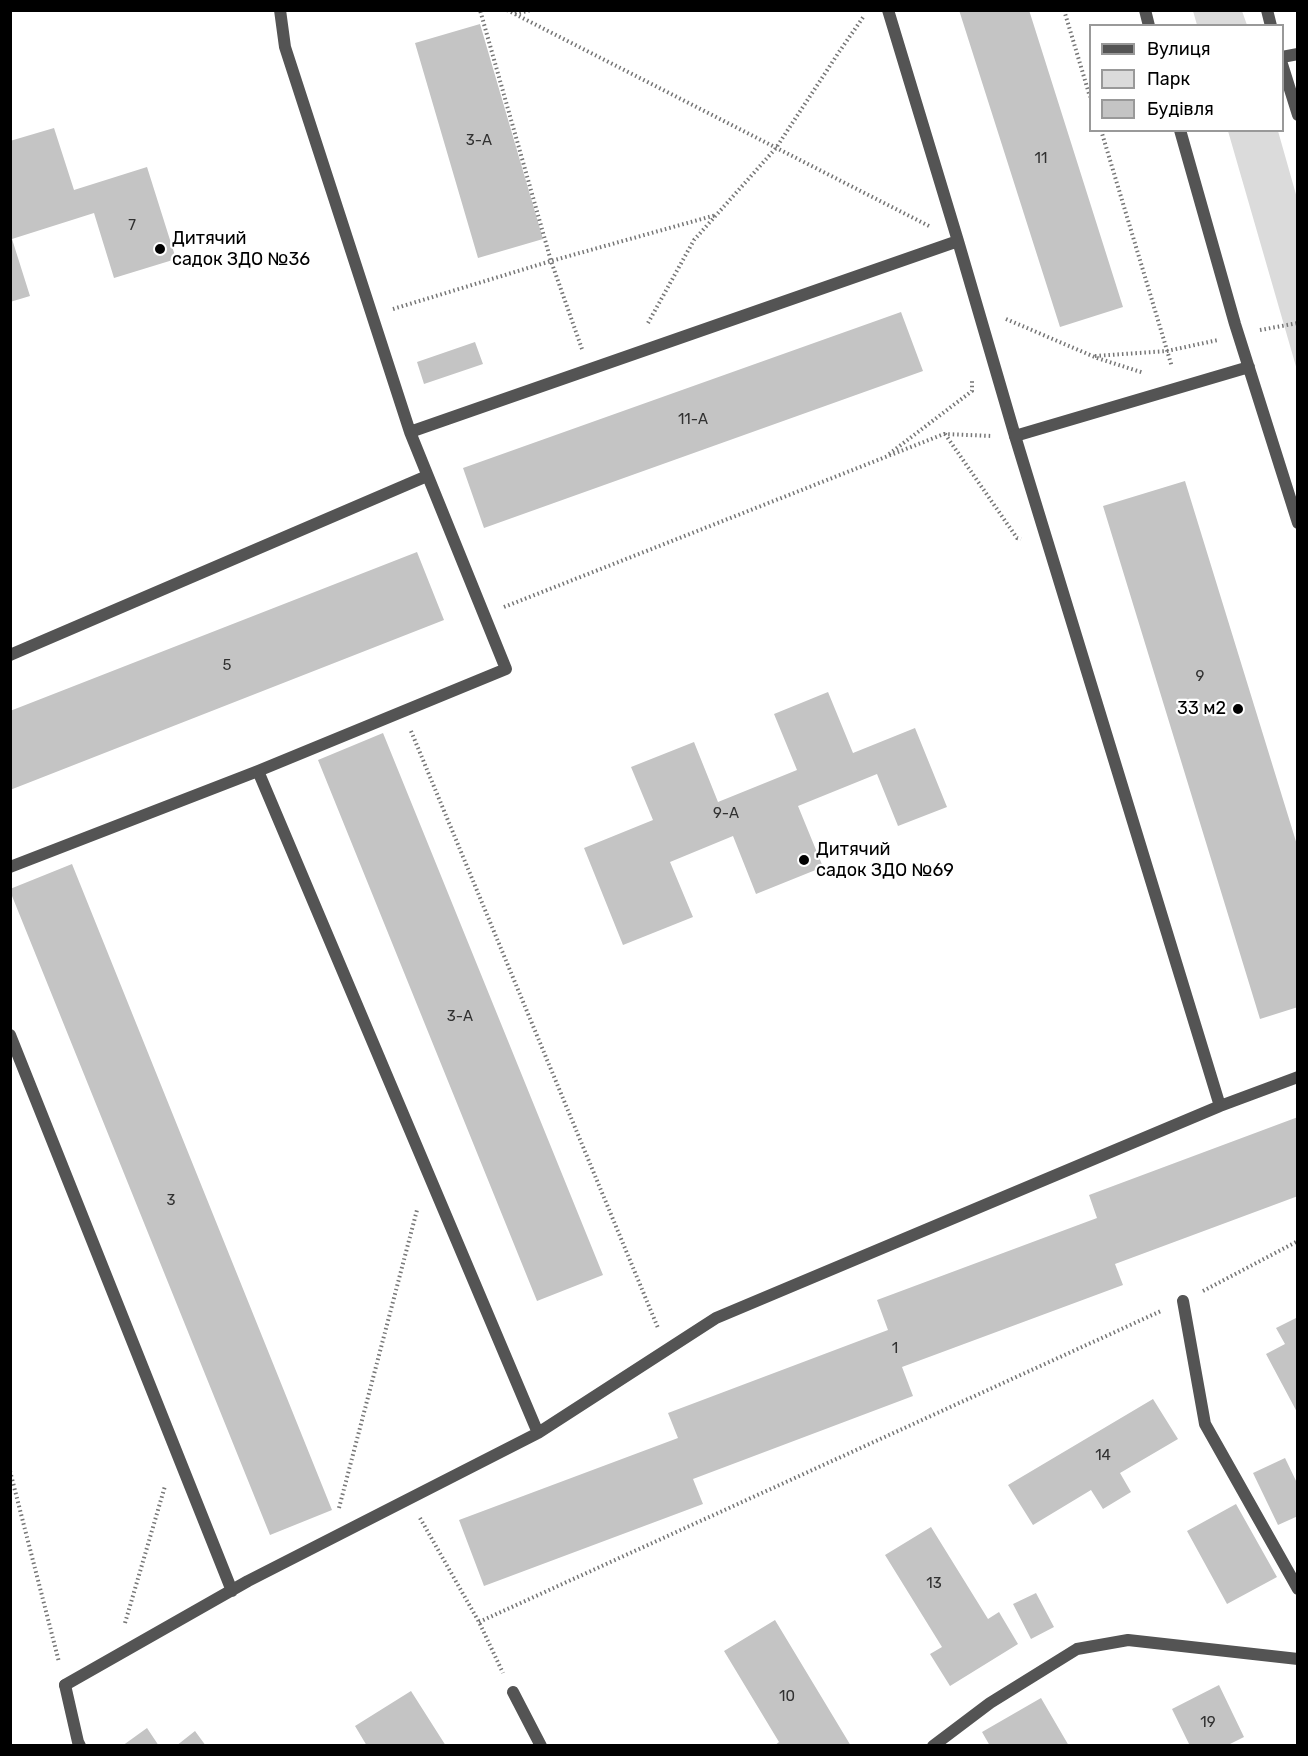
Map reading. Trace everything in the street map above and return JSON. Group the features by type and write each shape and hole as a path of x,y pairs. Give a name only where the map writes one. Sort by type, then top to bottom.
{"street":[{"path":"10,867 258,771 506,669 410,432 285,47 280,10"},
{"path":"888,10 1015,436 1220,1106"},
{"path":"1284,70 1298,116"},
{"path":"1181,132 1238,334 1298,524"},
{"path":"410,432 958,241"},
{"path":"1015,436 1177,385 1249,367"},
{"path":"10,655 427,476"},
{"path":"258,771 538,1433"},
{"path":"10,1035 232,1591"},
{"path":"80,1746 65,1685 232,1591 538,1433 716,1318 1220,1106 1298,1077"},
{"path":"1183,1301 1205,1424 1298,1589"},
{"path":"933,1746 990,1703 1077,1649 1128,1640 1298,1659"},
{"path":"513,1692 541,1746"}],"path":[{"path":"480,10 551,261 589,370"},
{"path":"507,10 958,241"},
{"path":"515,14 531,10"},
{"path":"630,356 694,240 777,148 868,10"},
{"path":"1065,10 1089,94"},
{"path":"1102,132 1177,385"},
{"path":"372,315 551,261 716,215"},
{"path":"977,307 1094,356 1177,385"},
{"path":"1238,334 1298,323"},
{"path":"1094,356 1167,351 1194,346"},
{"path":"885,458 972,391 972,380"},
{"path":"944,434 1017,538 1048,544"},
{"path":"484,615 944,434 1015,436"},
{"path":"402,711 667,1350"},
{"path":"331,1539 428,1172"},
{"path":"479,1622 1183,1301 1298,1241"},
{"path":"124,1624 175,1449"},
{"path":"10,1471 65,1685"},
{"path":"409,1499 479,1622 513,1692"}],"green space":[{"path":"1193,11 1242,11 1247,24 1197,24"},
{"path":"1228,132 1278,132 1297,198 1297,370"}],"building":[{"path":"959,10 1029,10 1123,307 1060,327"},
{"path":"480,24 543,239 478,258 415,43"},
{"path":"54,128 74,190 147,167 176,259 114,278 94,213 12,239 30,296 10,302 10,141"},
{"path":"901,312 923,371 484,528 463,468"},
{"path":"475,342 483,364 424,384 417,362"},
{"path":"1185,481 1298,848 1298,1007 1260,1019 1103,506"},
{"path":"417,552 444,620 10,790 10,711"},
{"path":"828,692 853,753 915,728 947,807 898,826 877,774 798,806 823,867 756,894 733,836 670,862 693,917 623,945 584,848 653,820 631,767 694,742 718,802 797,770 774,714"},
{"path":"383,733 603,1275 537,1301 318,760"},
{"path":"72,864 332,1510 270,1535 10,891 10,889"},
{"path":"1298,1117 1298,1196 1115,1264 1123,1285 902,1367 913,1396 693,1479 703,1504 484,1586 459,1520 678,1438 668,1413 888,1330 877,1300 1097,1218 1089,1195"},
{"path":"1298,1317 1298,1414 1266,1354 1285,1344 1276,1328"},
{"path":"1153,1399 1178,1439 1120,1473 1131,1492 1103,1509 1091,1490 1033,1525 1008,1485"},
{"path":"1285,1458 1298,1485 1298,1516 1278,1525 1253,1473"},
{"path":"1236,1504 1277,1577 1227,1604 1187,1531"},
{"path":"931,1527 988,1619 999,1612 1018,1644 950,1686 930,1654 942,1647 885,1555"},
{"path":"1036,1593 1054,1627 1031,1639 1013,1604"},
{"path":"775,1620 851,1746 774,1746 779,1742 724,1651"},
{"path":"1219,1685 1244,1737 1226,1746 1190,1746 1172,1709"},
{"path":"411,1691 446,1746 367,1746 355,1726"},
{"path":"1041,1698 1069,1746 990,1746 982,1732"},
{"path":"147,1728 159,1746 122,1746"},
{"path":"195,1731 206,1746 176,1746"}],"place":[{"name":"Дитячий садок ЗДО №36","path":"160,249"},
{"name":"33 м2","path":"1238,709"},
{"name":"Дитячий садок ЗДО №69","path":"804,860"}]}
